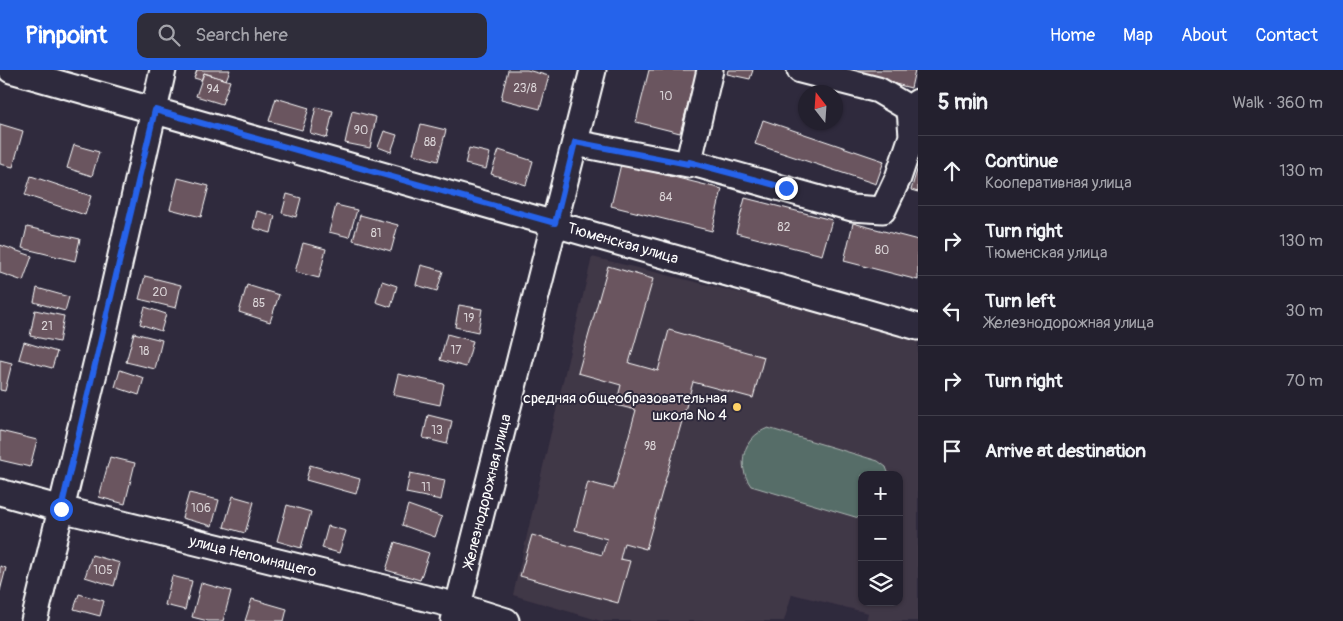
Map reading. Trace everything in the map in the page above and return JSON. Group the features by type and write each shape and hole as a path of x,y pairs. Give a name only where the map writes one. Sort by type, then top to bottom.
{"street":[{"name":"Тюменская улица","path":"11,70 555,223 918,328"},
{"path":"34,621 163,70"},
{"name":"Железнодорожная улица","path":"456,614 593,70"},
{"path":"689,162 710,70"},
{"path":"575,142 688,164 689,162 852,208 883,210 898,178 912,136 914,106 878,90 800,70"},
{"name":"улица Непомнящего","path":"0,492 456,614 506,621"}],"shaded area":[{"name":"средняя общеобразовательная школа № 4","path":"592,257 915,335 918,339 918,621 866,621 868,613 792,594 784,621 601,621 513,595"}],"green space":[{"path":"768,428 878,461 886,467 888,471 858,471 858,518 751,486 746,478 744,469 744,452 759,432"}],"building":[{"path":"197,70 230,70 226,80 204,73 201,80 194,78"},
{"path":"508,70 527,70 549,76 540,109 501,99"},
{"path":"649,70 697,70 680,133 636,122"},
{"path":"728,70 753,70 750,79 727,74"},
{"path":"841,70 915,70 911,88"},
{"path":"204,73 230,81 222,104 196,96"},
{"path":"276,98 309,108 302,130 269,121"},
{"path":"316,107 333,111 327,138 310,133"},
{"path":"352,111 376,117 370,148 345,143"},
{"path":"763,120 884,161 876,184 755,144"},
{"path":"0,124 23,131 13,167 0,164"},
{"path":"421,124 446,130 438,161 413,154"},
{"path":"384,131 397,135 391,152 378,147"},
{"path":"74,145 99,152 92,176 67,168"},
{"path":"469,148 490,153 486,169 465,164"},
{"path":"499,150 533,161 526,185 491,174"},
{"path":"621,164 722,189 712,231 611,206"},
{"path":"918,167 918,192 911,190"},
{"path":"31,176 91,196 85,215 25,195"},
{"path":"178,178 209,186 201,217 170,209"},
{"path":"287,194 301,198 296,217 282,213"},
{"path":"745,198 832,220 822,255 736,233"},
{"path":"336,205 357,210 349,237 329,232"},
{"path":"257,211 275,216 271,233 253,228"},
{"path":"360,215 398,225 391,251 353,240"},
{"path":"853,223 918,240 918,280 844,261"},
{"path":"27,227 80,239 75,261 22,248"},
{"path":"303,243 326,249 319,278 295,272"},
{"path":"0,245 32,256 23,281 0,273"},
{"path":"421,265 443,271 437,291 416,285"},
{"path":"608,266 653,279 629,363 658,371 669,330 764,357 753,398 693,382 646,549 624,543 620,559 630,561 618,603 520,576 532,535 602,555 607,539 575,530 588,482 614,489 636,410 616,405 621,385 578,373"},
{"path":"145,276 181,285 176,308 139,299"},
{"path":"382,281 397,286 391,307 376,302"},
{"path":"247,285 279,295 270,322 239,312"},
{"path":"37,288 69,297 65,311 34,302"},
{"path":"459,305 482,309 478,332 455,327"},
{"path":"145,307 166,314 161,331 140,324"},
{"path":"35,310 64,316 59,342 30,336"},
{"path":"134,333 162,340 155,369 126,362"},
{"path":"447,334 473,341 466,367 440,360"},
{"path":"24,342 57,352 52,368 19,359"},
{"path":"0,360 12,363 5,391 0,390"},
{"path":"120,370 144,378 139,395 115,387"},
{"path":"398,374 444,384 440,405 393,395"},
{"path":"428,415 452,421 447,444 423,438"},
{"path":"0,431 37,440 30,467 0,460"},
{"path":"110,457 135,463 125,504 99,497"},
{"path":"310,465 360,479 356,494 306,480"},
{"path":"410,473 445,480 441,500 406,493"},
{"path":"189,493 219,500 212,526 182,518"},
{"path":"233,496 254,502 245,533 224,527"},
{"path":"287,505 311,512 301,548 277,541"},
{"path":"408,505 442,517 435,537 402,525"},
{"path":"328,526 346,531 339,553 322,548"},
{"path":"395,542 429,553 420,580 386,570"},
{"path":"92,555 120,563 114,586 85,577"},
{"path":"0,566 6,568 0,591"},
{"path":"172,576 192,581 185,610 165,605"},
{"path":"201,583 231,591 223,621 208,621 192,617"},
{"path":"79,594 104,601 100,616 74,609"},
{"path":"252,599 287,609 284,621 245,621"}],"place":[{"name":"средняя общеобразовательная школа № 4","path":"737,407"}],"route":[{"path":"61,509 155,110 555,223 575,142 688,164 689,162 786,188"}]}
